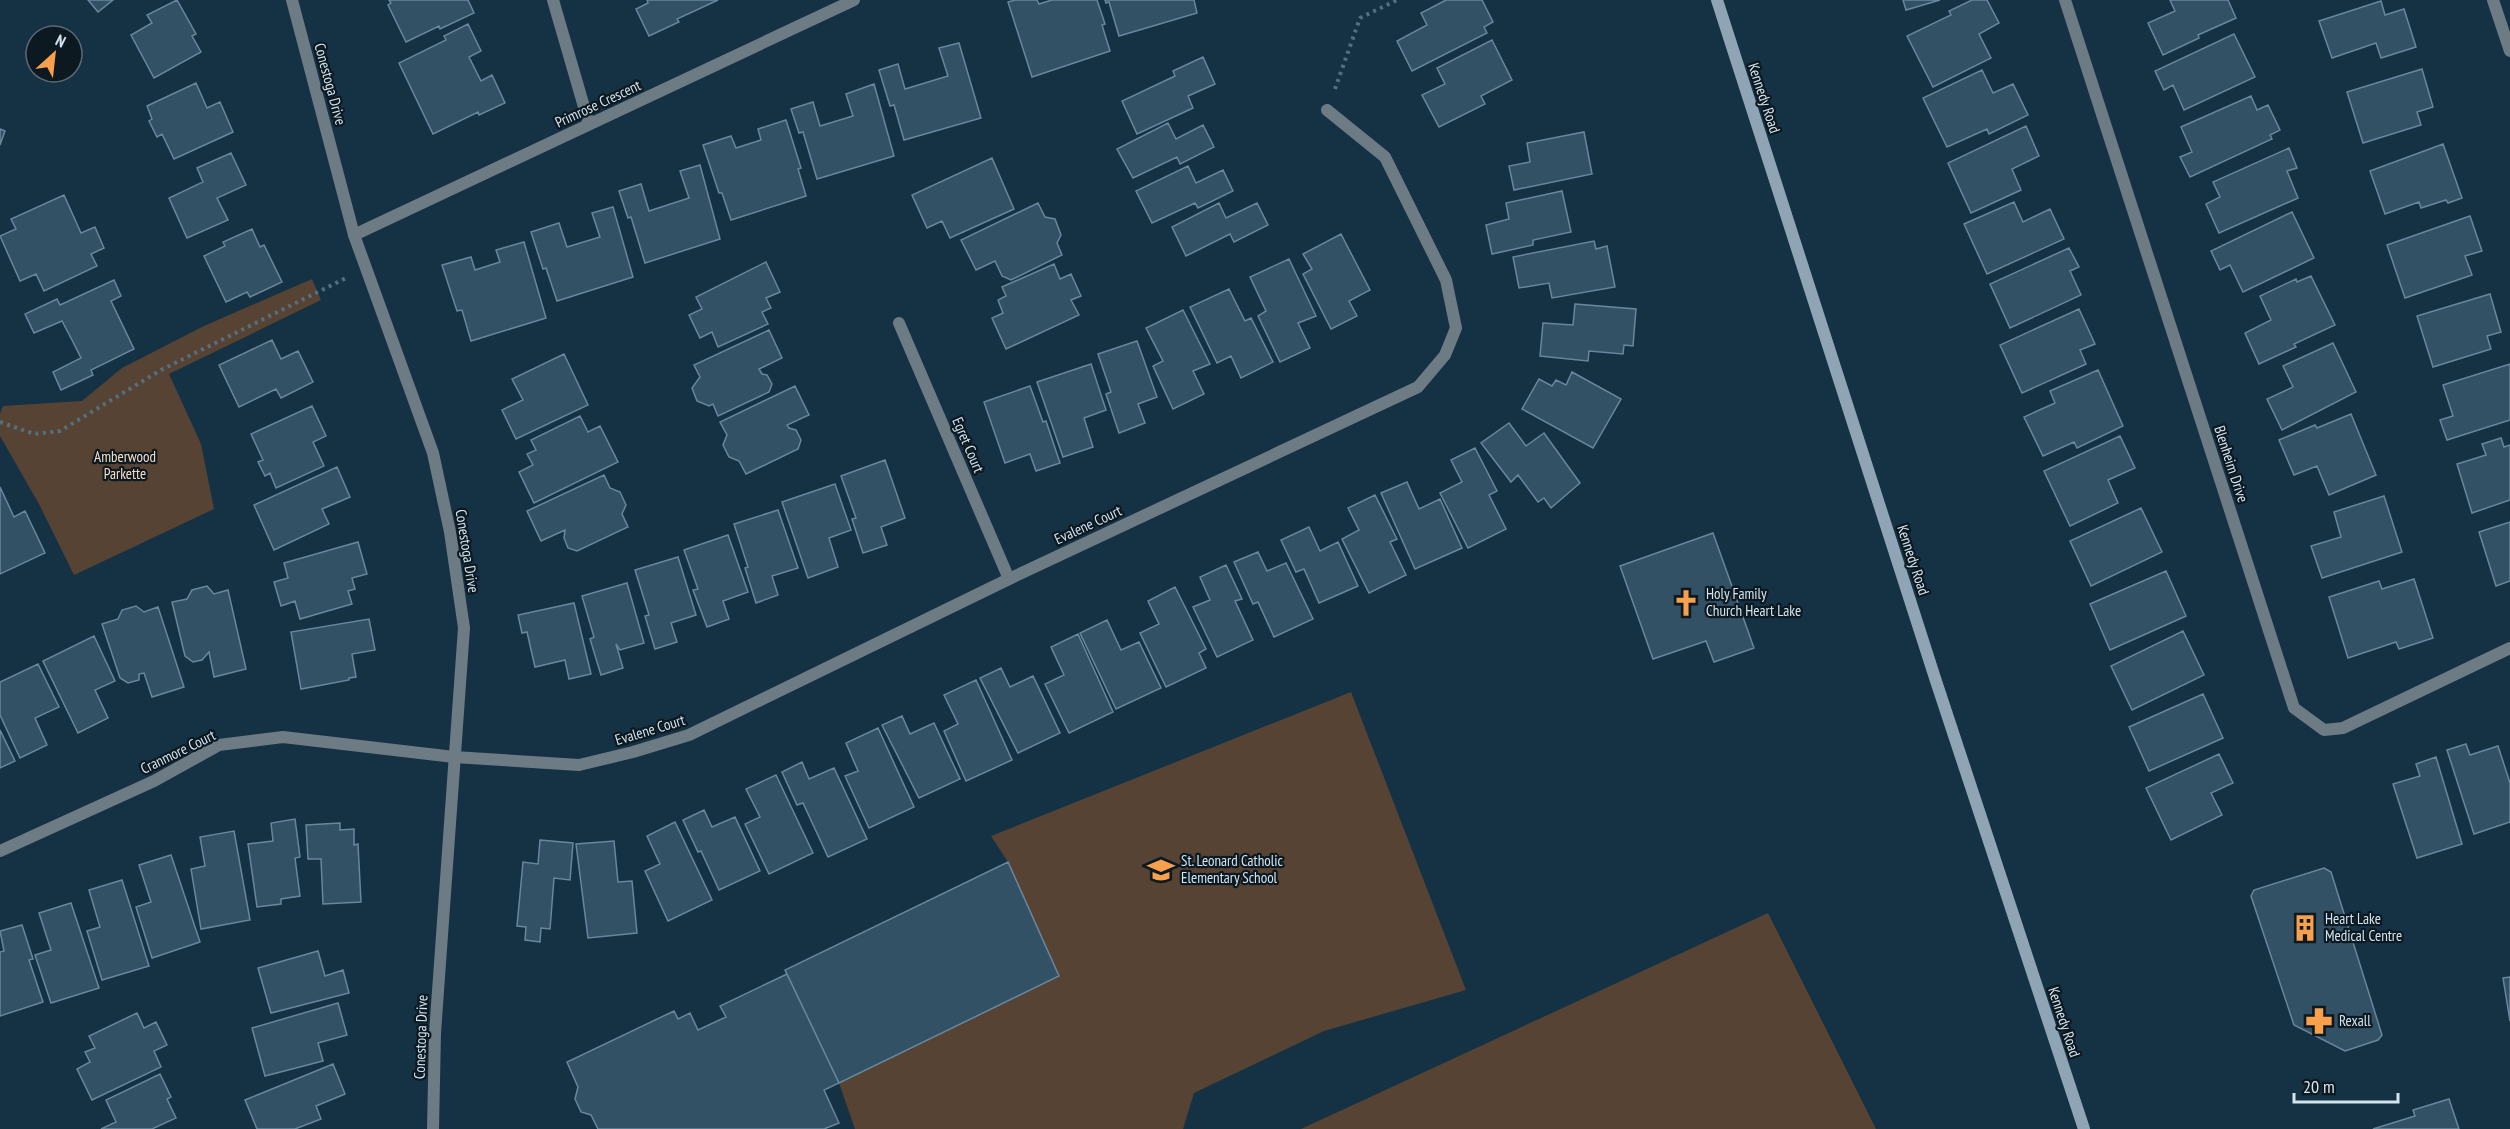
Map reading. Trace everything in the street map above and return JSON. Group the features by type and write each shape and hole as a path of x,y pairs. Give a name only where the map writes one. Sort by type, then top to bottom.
{"main road":[{"name":"Kennedy Road","path":"1717,0 1935,678 2084,1129"}],"street":[{"name":"Conestoga Drive","path":"292,0 354,235 433,453 450,532 464,628 435,1033 433,1129"},
{"path":"553,0 588,124"},
{"name":"Primrose Crescent","path":"354,235 854,0"},
{"name":"Blenheim Drive","path":"2065,0 2294,708 2324,730 2343,728 2510,648"},
{"path":"2493,0 2510,51"},
{"name":"Evalene Court","path":"454,758 579,765 689,735 1009,579 1418,387 1445,355 1456,328 1446,280 1385,157 1327,110"},
{"name":"Egret Court","path":"899,322 1009,579"},
{"name":"Cranmore Court","path":"0,851 154,781 219,745 283,737 454,758"}],"path":[{"path":"1327,110 1360,18 1396,0"},
{"path":"0,422 34,434 60,431 161,370 366,268"}],"green space":[{"name":"Amberwood Parkette","path":"312,279 321,300 169,374 201,444 214,509 74,575 39,504 0,436 0,414 3,406 82,401 122,368 204,326"},
{"path":"1351,692 1466,990 1324,1031 1194,1093 1183,1129 855,1129 839,1083 1008,862 991,836"},
{"path":"1768,913 1876,1129 1301,1129"}],"building":[{"path":"88,0 113,0 98,12"},
{"path":"177,0 196,34 192,36 201,52 154,78 131,35 152,23 147,15"},
{"path":"389,0 468,0 474,13 406,42 388,5 391,3"},
{"path":"647,0 718,0 677,19 679,22 649,36 636,9 648,3"},
{"path":"1037,0 1039,4 1052,0 1097,0 1105,24 1102,25 1110,51 1032,77 1008,2"},
{"path":"1105,0 1194,0 1197,13 1119,36 1109,2 1106,3"},
{"path":"1446,0 1482,0 1493,22 1484,27 1487,33 1412,71 1397,41 1427,25 1421,13"},
{"path":"1903,0 1940,0 1906,10"},
{"path":"1972,0 1987,0 1999,23 1979,34 1991,58 1933,87 1907,36 1951,15 1949,11"},
{"path":"2170,0 2228,0 2236,18 2198,35 2199,38 2163,55 2148,23 2175,11"},
{"path":"2381,1 2385,15 2404,9 2416,47 2381,58 2376,43 2332,58 2319,21"},
{"path":"468,24 481,51 469,57 481,81 492,75 505,103 479,115 478,112 433,134 399,63 446,40 444,36"},
{"path":"2234,34 2255,77 2184,110 2173,85 2164,90 2155,71"},
{"path":"1492,40 1512,80 1481,96 1485,104 1439,127 1422,95 1445,84 1437,68"},
{"path":"959,43 981,118 904,140 894,105 890,106 879,70 898,64 905,89 948,76 939,48"},
{"path":"1203,57 1215,84 1188,96 1193,108 1137,134 1122,101 1175,76 1173,71"},
{"path":"2422,69 2433,107 2417,112 2421,125 2363,143 2347,92"},
{"path":"1982,70 1993,93 2013,84 2028,115 1989,134 1987,129 1947,147 1923,98"},
{"path":"196,83 207,108 220,102 233,132 174,159 162,134 157,137 149,121 152,119 147,106"},
{"path":"874,84 894,156 817,179 803,132 799,133 791,109 813,102 820,126 853,116 846,94"},
{"path":"2251,96 2257,110 2268,105 2280,130 2270,135 2272,139 2190,177 2180,157 2192,152 2181,127"},
{"path":"786,120 801,168 798,169 806,196 731,220 703,145 731,136 736,148 761,140 758,129"},
{"path":"1168,123 1176,139 1203,125 1214,147 1180,164 1177,157 1133,178 1117,149"},
{"path":"2026,126 2039,156 2012,169 2021,190 1971,213 1948,163"},
{"path":"0,129 5,131 0,145"},
{"path":"1584,132 1592,174 1514,190 1509,166 1530,162 1527,143"},
{"path":"2443,144 2462,198 2448,203 2446,200 2421,208 2419,202 2385,214 2370,171"},
{"path":"2289,148 2297,168 2287,171 2298,198 2219,233 2206,204 2220,197 2213,182"},
{"path":"231,153 246,185 217,198 228,220 187,238 169,198 203,182 197,168"},
{"path":"992,158 1014,209 950,238 942,221 927,228 912,195"},
{"path":"700,165 720,239 645,263 631,217 628,218 619,191 641,184 649,211 689,198 680,171"},
{"path":"1188,166 1196,183 1223,170 1233,191 1198,208 1195,203 1152,223 1136,191"},
{"path":"1562,191 1571,232 1533,240 1533,245 1492,254 1486,225 1509,219 1506,203"},
{"path":"64,195 81,233 95,227 104,248 91,254 97,266 44,291 36,274 20,281 0,236 16,229 11,219"},
{"path":"2014,202 2023,222 2050,209 2064,239 1987,274 1964,224"},
{"path":"1038,203 1045,217 1055,219 1061,235 1057,243 1062,255 1011,280 1002,276 995,261 976,270 961,240"},
{"path":"1219,203 1226,218 1257,203 1268,225 1234,242 1230,234 1186,256 1172,227"},
{"path":"613,207 633,277 557,301 546,268 543,269 531,232 559,223 567,247 600,237 592,213"},
{"path":"2292,212 2314,258 2243,292 2230,265 2220,270 2211,251"},
{"path":"2470,216 2482,251 2465,256 2472,275 2405,298 2387,245"},
{"path":"252,229 260,247 264,245 282,282 250,297 247,292 226,302 204,256 225,246 223,242"},
{"path":"1341,234 1370,290 1349,301 1357,316 1331,329 1303,274 1312,269 1303,254"},
{"path":"1594,241 1596,249 1607,246 1615,287 1552,298 1549,283 1519,288 1513,257"},
{"path":"524,242 546,318 471,341 462,310 457,311 442,265 471,257 475,270 500,262 496,250"},
{"path":"2069,248 2079,267 2070,271 2081,295 2010,328 1990,284"},
{"path":"1289,259 1316,316 1298,323 1310,348 1280,362 1258,316 1266,311 1250,277"},
{"path":"766,262 780,292 766,298 771,308 762,312 768,324 718,347 712,332 700,338 689,315 702,309 696,297"},
{"path":"1054,264 1060,279 1071,274 1081,296 1071,300 1079,315 1006,349 992,318 1003,313 998,300 1006,296 1002,287"},
{"path":"2311,276 2335,325 2294,344 2296,347 2259,364 2245,333 2271,320 2260,296 2296,279 2297,282"},
{"path":"114,280 121,296 111,301 134,349 91,370 93,375 61,390 53,372 81,358 62,321 34,333 25,314 57,299 60,305"},
{"path":"1229,289 1245,321 1251,318 1273,362 1241,378 1231,356 1217,363 1190,307"},
{"path":"2490,294 2501,332 2487,336 2491,349 2433,367 2417,316"},
{"path":"1575,304 1636,309 1633,346 1624,345 1623,354 1589,351 1588,361 1540,356 1543,323 1573,325"},
{"path":"2079,309 2095,344 2080,350 2086,364 2022,393 2000,345"},
{"path":"1183,310 1210,364 1193,371 1204,394 1173,409 1153,366 1163,361 1146,328"},
{"path":"769,330 782,358 759,369 762,374 767,375 772,384 769,392 718,416 713,404 709,406 697,401 692,388 700,377 694,365"},
{"path":"272,340 281,359 298,351 313,382 281,398 276,389 239,407 219,365"},
{"path":"1137,341 1157,397 1138,404 1145,423 1119,433 1106,394 1111,392 1098,354"},
{"path":"2333,343 2356,392 2282,430 2267,399 2293,387 2283,366"},
{"path":"564,354 588,405 516,439 502,410 523,400 512,379"},
{"path":"1091,364 1106,410 1084,418 1093,447 1063,457 1037,382"},
{"path":"2510,364 2510,420 2447,440 2440,420 2453,416 2443,385"},
{"path":"2098,370 2123,426 2077,448 2074,442 2043,456 2024,417 2055,403 2050,391"},
{"path":"1572,372 1621,399 1593,448 1522,409 1539,379 1552,386 1556,380 1566,385"},
{"path":"795,386 809,415 787,425 796,430 801,440 798,449 746,474 739,461 729,457 723,445 727,435 720,422"},
{"path":"1030,386 1043,422 1046,421 1060,463 1036,471 1030,454 1005,463 984,402"},
{"path":"312,406 326,436 313,442 324,466 276,488 270,473 265,476 258,462 263,460 251,434"},
{"path":"2351,414 2376,475 2329,495 2317,466 2294,475 2279,440 2315,425 2317,428"},
{"path":"580,416 588,432 600,426 618,462 534,503 519,472 533,465 527,454 536,450 531,440"},
{"path":"1509,423 1526,446 1544,433 1580,483 1551,508 1544,498 1538,502 1518,475 1511,482 1481,443"},
{"path":"2120,436 2135,468 2108,480 2118,503 2070,526 2044,471"},
{"path":"2501,438 2504,447 2510,445 2510,500 2472,513 2457,464 2486,455 2482,444"},
{"path":"1475,448 1497,491 1489,495 1506,529 1468,548 1440,493 1462,482 1451,460"},
{"path":"885,460 905,518 881,527 887,545 863,553 852,519 856,518 841,476"},
{"path":"337,467 350,497 322,509 329,524 274,550 254,505"},
{"path":"604,475 610,488 620,492 626,505 622,514 628,527 577,551 568,548 564,538 565,530 541,541 527,511"},
{"path":"1407,482 1419,509 1440,499 1462,548 1415,569 1381,493"},
{"path":"835,484 851,530 829,538 838,567 808,578 782,502"},
{"path":"0,487 14,517 25,511 45,553 0,574"},
{"path":"1375,495 1397,539 1390,542 1406,575 1369,593 1342,539 1359,530 1348,508"},
{"path":"2384,496 2402,552 2322,578 2311,546 2341,537 2334,512"},
{"path":"2141,508 2162,552 2091,586 2070,541"},
{"path":"778,510 798,568 772,576 778,595 756,603 745,568 748,567 734,524"},
{"path":"2510,522 2510,581 2496,586 2479,532"},
{"path":"1309,527 1320,551 1338,542 1358,586 1319,603 1304,569 1296,572 1281,540"},
{"name":"Holy Family Church Heart Lake","path":"1713,533 1754,648 1714,662 1706,641 1653,659 1620,566"},
{"path":"728,535 748,592 723,601 729,619 707,627 693,590 698,589 684,550"},
{"path":"358,542 367,574 352,578 355,589 348,591 352,604 300,619 295,601 281,606 274,582 288,578 284,563"},
{"path":"1258,552 1267,571 1286,563 1313,619 1274,637 1258,602 1253,604 1234,562"},
{"path":"678,557 696,615 671,623 677,642 655,649 645,616 649,615 635,570"},
{"path":"1226,565 1242,599 1235,601 1253,640 1217,657 1193,607 1210,600 1200,577"},
{"path":"2166,571 2186,616 2110,650 2090,604"},
{"path":"2414,579 2433,638 2399,649 2396,642 2348,658 2329,597 2379,581 2382,589"},
{"path":"627,583 644,643 620,650 616,644 623,668 601,675 590,639 594,637 582,596"},
{"path":"207,586 214,594 228,590 246,669 214,677 209,652 202,660 193,662 185,656 172,602 187,599 192,590"},
{"path":"1175,587 1206,649 1199,653 1206,668 1166,687 1140,633 1159,624 1148,601"},
{"path":"574,603 591,674 569,679 565,660 535,667 527,632 522,633 518,615"},
{"path":"136,606 144,612 158,607 184,687 152,697 144,673 139,674 139,680 128,683 120,678 102,624 118,619 122,610"},
{"path":"369,619 375,650 352,654 356,677 301,689 291,632"},
{"path":"1107,620 1121,650 1139,642 1161,688 1116,709 1080,633"},
{"path":"2183,631 2204,675 2132,710 2111,666"},
{"path":"1078,634 1113,712 1069,733 1045,684 1064,675 1051,647"},
{"path":"94,636 115,681 95,690 108,718 78,733 43,661"},
{"path":"38,664 59,707 35,718 47,745 20,758 0,715 0,682"},
{"path":"1001,668 1010,687 1033,676 1060,733 1018,753 980,678"},
{"path":"976,680 1012,760 966,781 944,731 958,724 944,695"},
{"path":"2203,694 2223,738 2149,771 2129,727"},
{"path":"902,716 910,734 934,723 960,779 919,798 882,725"},
{"path":"878,728 914,807 869,828 845,776 858,771 846,743"},
{"path":"0,730 15,761 0,768"},
{"path":"2466,744 2470,755 2498,746 2510,783 2510,822 2474,834 2447,750"},
{"path":"2219,754 2233,783 2211,793 2222,815 2171,840 2146,788"},
{"path":"2436,757 2462,844 2417,858 2393,784 2420,776 2416,764"},
{"path":"802,762 809,779 834,768 867,839 828,857 803,803 797,805 782,772"},
{"path":"776,775 813,853 769,874 745,824 760,817 746,789"},
{"path":"704,810 712,827 735,817 760,871 719,890 701,851 698,852 683,820"},
{"path":"295,819 300,857 295,858 300,896 281,899 281,904 257,907 248,844 273,841 271,823"},
{"path":"675,822 712,900 668,921 645,871 660,864 647,836"},
{"path":"340,823 340,830 354,829 354,845 358,844 361,902 323,904 321,859 308,859 306,825"},
{"path":"234,831 250,920 201,929 191,869 205,866 200,837"},
{"path":"540,840 573,843 570,880 554,878 550,929 541,928 540,942 525,940 526,927 517,926 523,862 538,864"},
{"path":"614,841 618,882 632,881 637,933 588,938 576,844"},
{"path":"171,855 200,942 152,958 136,907 151,902 139,865"},
{"path":"1008,862 1059,976 839,1083 785,970"},
{"name":"Heart Lake Medical Centre","path":"2324,868 2331,872 2382,1035 2378,1040 2345,1051 2294,1025 2251,896 2254,890"},
{"path":"122,880 149,966 102,980 87,931 100,927 89,890"},
{"path":"71,903 99,988 51,1003 35,955 51,950 39,913"},
{"path":"22,925 33,959 29,960 43,1002 0,1016 0,952 4,951 0,931"},
{"path":"318,951 325,976 343,970 349,993 271,1013 258,968"},
{"path":"787,974 839,1083 824,1090 839,1123 824,1129 598,1129 591,1115 581,1112 575,1099 578,1087 567,1062 674,1011 678,1019 690,1013 698,1030 726,1017 720,1006"},
{"path":"2510,977 2510,1021 2503,978"},
{"path":"338,1003 347,1035 318,1043 323,1061 265,1076 252,1028"},
{"path":"137,1013 144,1028 156,1022 167,1045 154,1051 161,1067 92,1100 77,1069 90,1062 85,1052 95,1048 89,1036"},
{"path":"333,1064 345,1094 316,1106 321,1119 295,1129 257,1129 245,1100"},
{"path":"160,1074 171,1097 167,1099 176,1118 152,1129 101,1129 116,1122 106,1100"},
{"path":"2449,1099 2459,1129 2373,1129 2415,1116 2413,1110"}],"place":[{"name":"Holy Family Church Heart Lake","path":"1686,603"},
{"name":"St. Leonard Catholic Elementary School","path":"1161,870"},
{"name":"Heart Lake Medical Centre","path":"2305,928"},
{"name":"Rexall","path":"2319,1021"}]}
